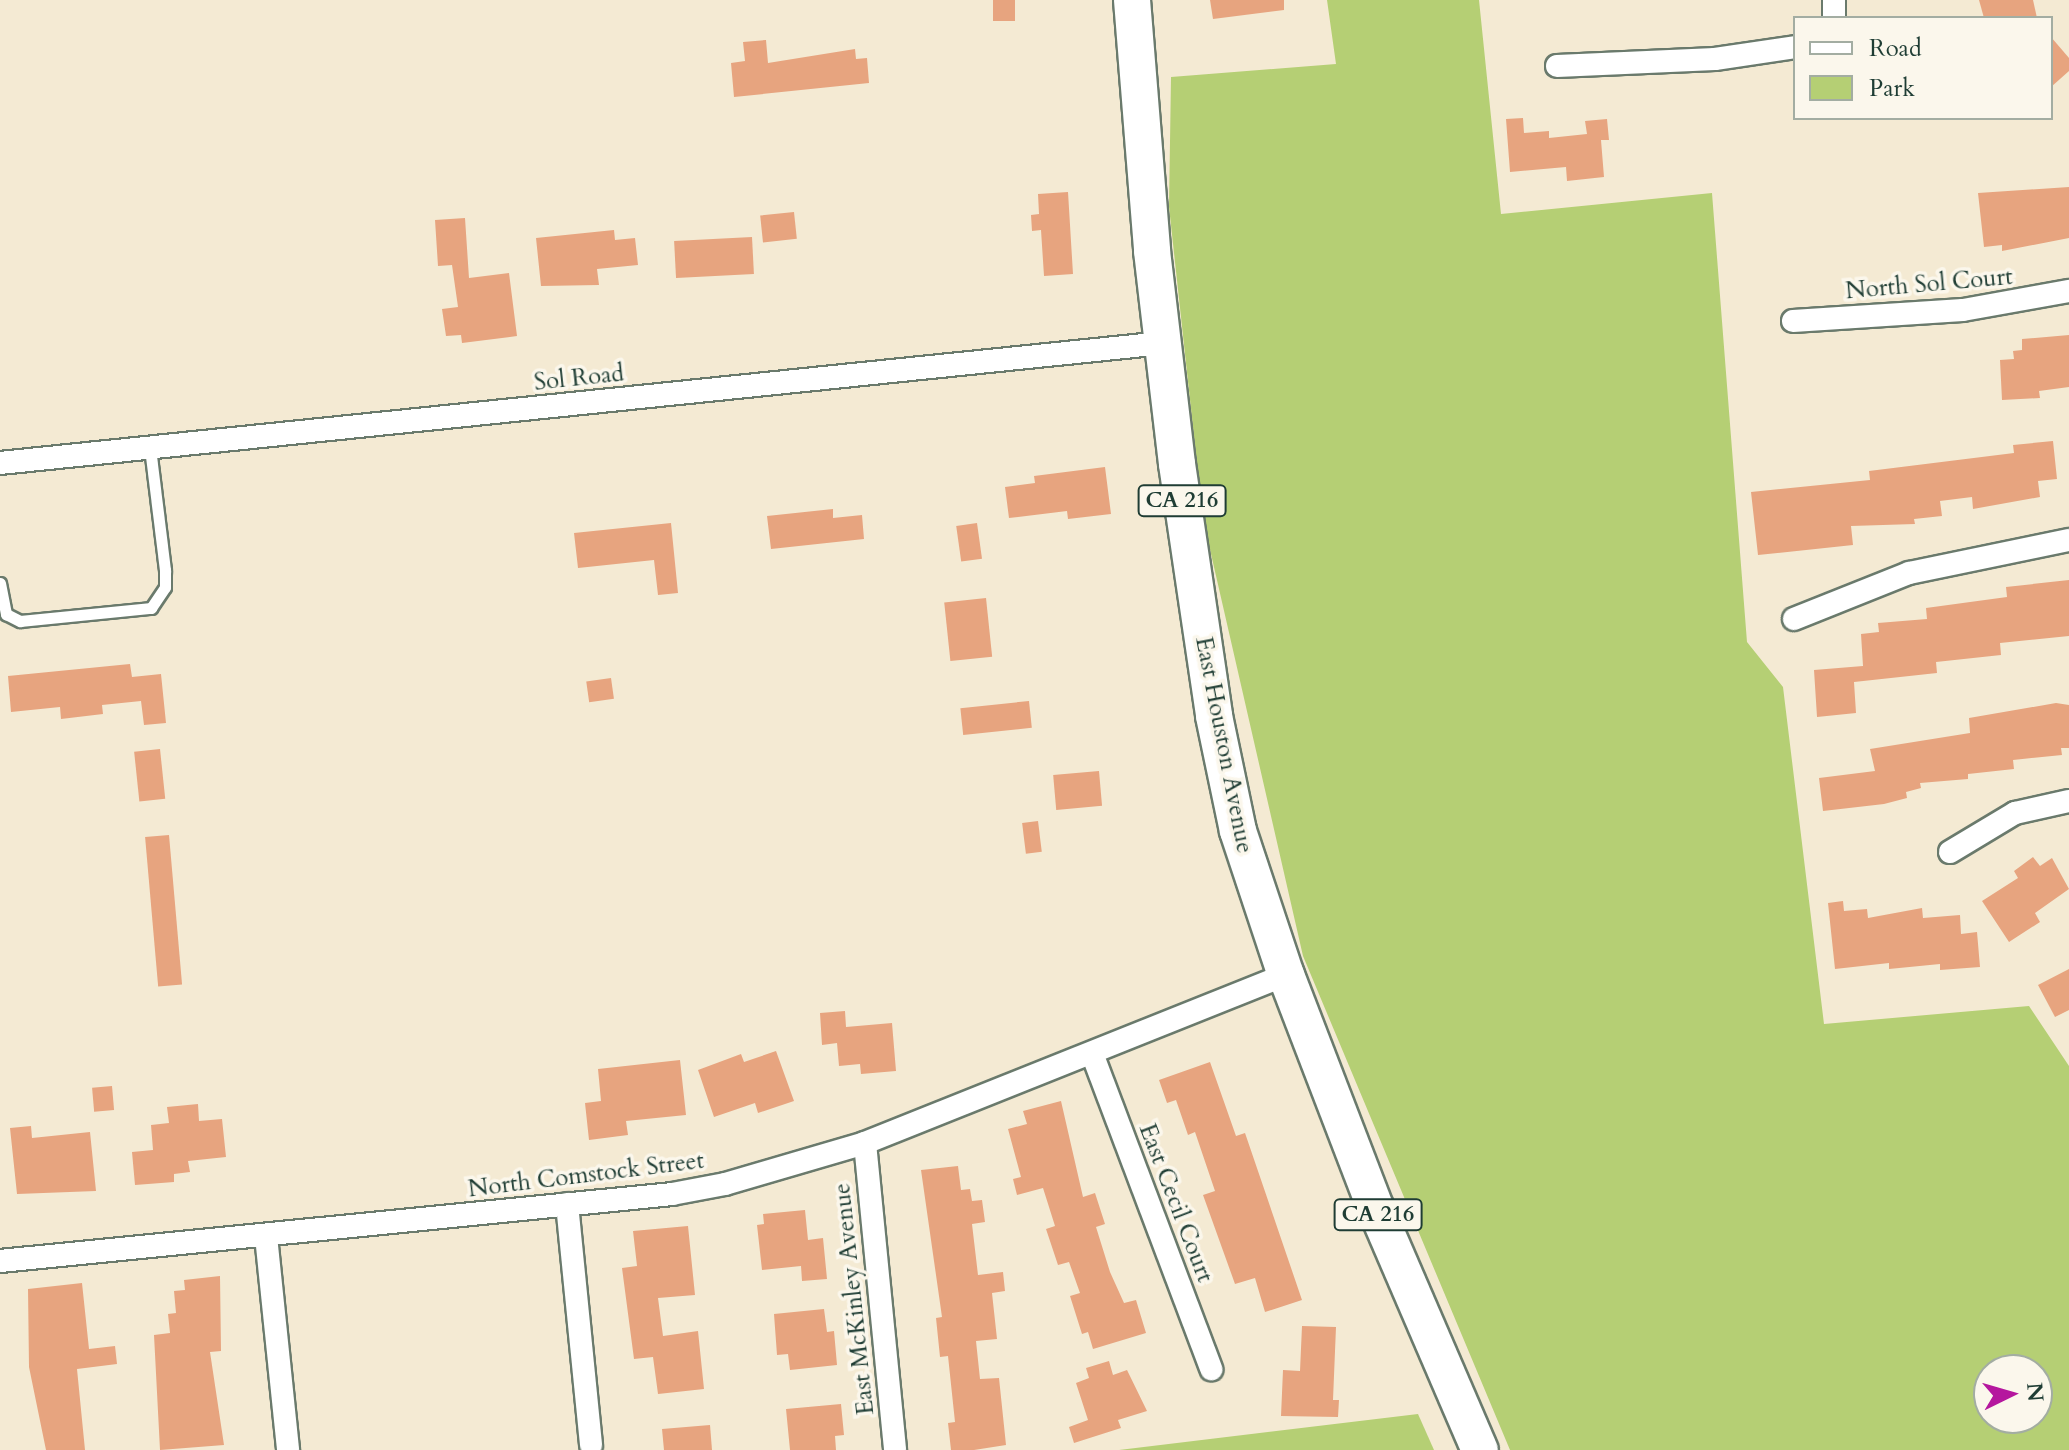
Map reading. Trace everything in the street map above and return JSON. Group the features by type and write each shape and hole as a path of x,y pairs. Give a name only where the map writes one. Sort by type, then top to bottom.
{"main road":[{"name":"East Houston Avenue","path":"1132,0 1163,343 1221,751 1245,854 1286,975 1402,1273 1480,1450"}],"street":[{"path":"1557,66 1715,59 1793,47"},
{"name":"North Sol Court","path":"1793,321 1963,310 2069,291"},
{"name":"Sol Road","path":"0,463 1163,343"},
{"path":"1794,619 1909,573 2069,540"},
{"path":"1950,852 2015,813 2069,801"},
{"name":"North Comstock Street","path":"0,1261 266,1236 725,1184 865,1143 1093,1056 1286,975"},
{"name":"East Cecil Court","path":"1093,1056 1211,1369"},
{"name":"East McKinley Avenue","path":"865,1143 895,1450"},
{"path":"567,1204 591,1445"},
{"path":"266,1236 288,1450"}],"lane":[{"path":"0,583 6,614 20,621 151,608 165,587 165,570 150,448"}],"green space":[{"path":"1327,0 1479,0 1501,214 1712,193 1747,642 1783,687 1824,1024 2029,1006 2069,1066 2069,1450 1510,1450 1303,956 1203,519 1169,207 1171,77 1336,64"},
{"path":"1418,1414 1434,1450 1119,1450"}],"building":[{"path":"993,0 1015,0 1015,21 993,21"},
{"path":"1210,0 1284,0 1284,10 1213,19"},
{"path":"1979,0 2033,0 2037,16 1983,16"},
{"path":"2053,39 2069,58 2069,71 2053,85"},
{"path":"766,40 768,63 855,49 856,59 867,58 869,83 734,97 731,63 745,61 743,42"},
{"path":"1523,118 1524,133 1549,131 1549,138 1587,134 1585,121 1607,119 1609,140 1601,140 1604,177 1567,181 1566,167 1510,172 1506,119"},
{"path":"2069,187 2069,238 2002,251 2002,245 1984,247 1978,193"},
{"path":"1068,192 1073,274 1044,276 1041,230 1032,231 1031,215 1039,214 1038,194"},
{"path":"794,212 797,239 763,242 760,216"},
{"path":"465,218 469,278 509,273 517,336 462,343 461,335 446,336 442,309 458,307 452,265 438,266 435,220"},
{"path":"614,230 615,240 635,238 638,265 597,269 599,285 541,286 536,238"},
{"path":"752,237 754,274 676,278 674,241"},
{"path":"2069,335 2069,387 2039,391 2040,398 2002,400 2000,360 2014,359 2013,351 2022,350 2022,339"},
{"path":"2053,441 2057,479 2038,481 2040,497 1973,509 1972,497 1940,501 1942,516 1914,519 1915,524 1851,526 1853,545 1758,555 1751,492 1870,480 1869,471 2014,453 2013,445"},
{"path":"1105,467 1111,514 1068,519 1067,511 1009,518 1005,487 1035,483 1034,476"},
{"path":"833,509 833,518 862,515 864,539 771,549 767,516"},
{"path":"671,523 678,593 658,595 654,560 578,568 574,533"},
{"path":"977,523 982,559 961,562 956,526"},
{"path":"2069,580 2069,636 2000,643 2001,655 1936,662 1937,673 1854,682 1856,713 1817,717 1814,670 1863,666 1861,634 1879,632 1878,623 1927,619 1926,608 2007,597 2006,587"},
{"path":"986,598 992,657 950,661 944,602"},
{"path":"130,664 132,677 161,674 166,723 144,725 141,701 102,705 103,714 61,719 60,707 11,712 8,676"},
{"path":"611,678 614,699 589,702 586,681"},
{"path":"1029,701 1032,728 963,735 960,708"},
{"path":"2056,703 2069,705 2069,748 2061,748 2062,755 2013,760 2014,769 1968,774 1968,779 1920,783 1921,788 1906,792 1907,798 1884,804 1823,811 1819,778 1875,771 1870,749 1970,733 1969,718"},
{"path":"160,749 165,799 139,801 134,752"},
{"path":"1099,771 1102,806 1056,810 1053,775"},
{"path":"1038,821 1042,852 1026,854 1022,823"},
{"path":"169,835 182,984 158,987 145,837"},
{"path":"2033,857 2040,866 2052,858 2069,889 2035,913 2040,922 2009,942 1982,901 2018,878 2014,871"},
{"path":"1843,901 1844,911 1867,909 1868,918 1922,908 1923,918 1960,915 1961,934 1977,932 1980,967 1940,970 1940,964 1889,969 1889,963 1835,969 1828,903"},
{"path":"2069,969 2069,1010 2055,1017 2038,985"},
{"path":"845,1011 846,1027 892,1023 896,1071 861,1074 860,1064 839,1066 837,1043 822,1045 820,1013"},
{"path":"776,1051 794,1101 758,1113 755,1103 714,1117 698,1070 741,1054 744,1062"},
{"path":"680,1060 686,1115 626,1121 628,1135 589,1140 585,1103 601,1101 598,1069"},
{"path":"1210,1062 1236,1136 1245,1133 1302,1300 1265,1312 1255,1278 1235,1284 1203,1195 1215,1191 1195,1132 1188,1135 1176,1100 1167,1103 1159,1080"},
{"path":"112,1086 114,1110 94,1112 92,1088"},
{"path":"1061,1101 1083,1197 1095,1193 1105,1224 1096,1227 1110,1272 1124,1303 1136,1300 1146,1333 1093,1349 1088,1332 1082,1334 1070,1296 1080,1293 1069,1262 1058,1265 1046,1229 1055,1226 1043,1188 1017,1195 1013,1179 1021,1177 1008,1129 1027,1124 1023,1111"},
{"path":"198,1104 199,1121 222,1119 226,1157 188,1161 190,1172 174,1174 174,1182 135,1185 132,1152 153,1150 151,1125 169,1123 167,1107"},
{"path":"31,1126 32,1138 90,1132 96,1191 17,1194 10,1128"},
{"path":"958,1166 961,1190 970,1189 972,1201 982,1200 985,1222 972,1224 978,1275 1003,1272 1005,1291 992,1293 997,1339 976,1341 980,1379 999,1378 1006,1445 974,1450 951,1450 948,1423 955,1422 948,1356 940,1357 936,1318 942,1317 921,1170"},
{"path":"805,1210 808,1240 823,1238 827,1279 802,1281 801,1266 762,1270 757,1225 764,1224 763,1214"},
{"path":"688,1226 695,1295 658,1298 663,1336 698,1331 704,1389 658,1394 653,1357 634,1359 622,1268 637,1266 633,1231"},
{"path":"220,1276 221,1351 210,1352 224,1445 160,1450 154,1335 170,1333 168,1314 176,1313 174,1291 185,1290 184,1280"},
{"path":"82,1283 89,1349 115,1346 117,1364 77,1369 85,1450 46,1450 29,1367 28,1289"},
{"path":"824,1309 827,1332 834,1331 837,1365 790,1370 788,1354 777,1355 774,1314"},
{"path":"1302,1326 1336,1327 1333,1400 1339,1400 1338,1417 1281,1416 1283,1370 1300,1371"},
{"path":"1109,1361 1113,1375 1127,1370 1147,1411 1118,1420 1121,1428 1074,1443 1069,1427 1088,1420 1076,1383 1089,1378 1086,1368"},
{"path":"841,1404 844,1435 835,1436 836,1450 790,1450 786,1409"},
{"path":"710,1425 712,1450 664,1450 662,1429"}]}
